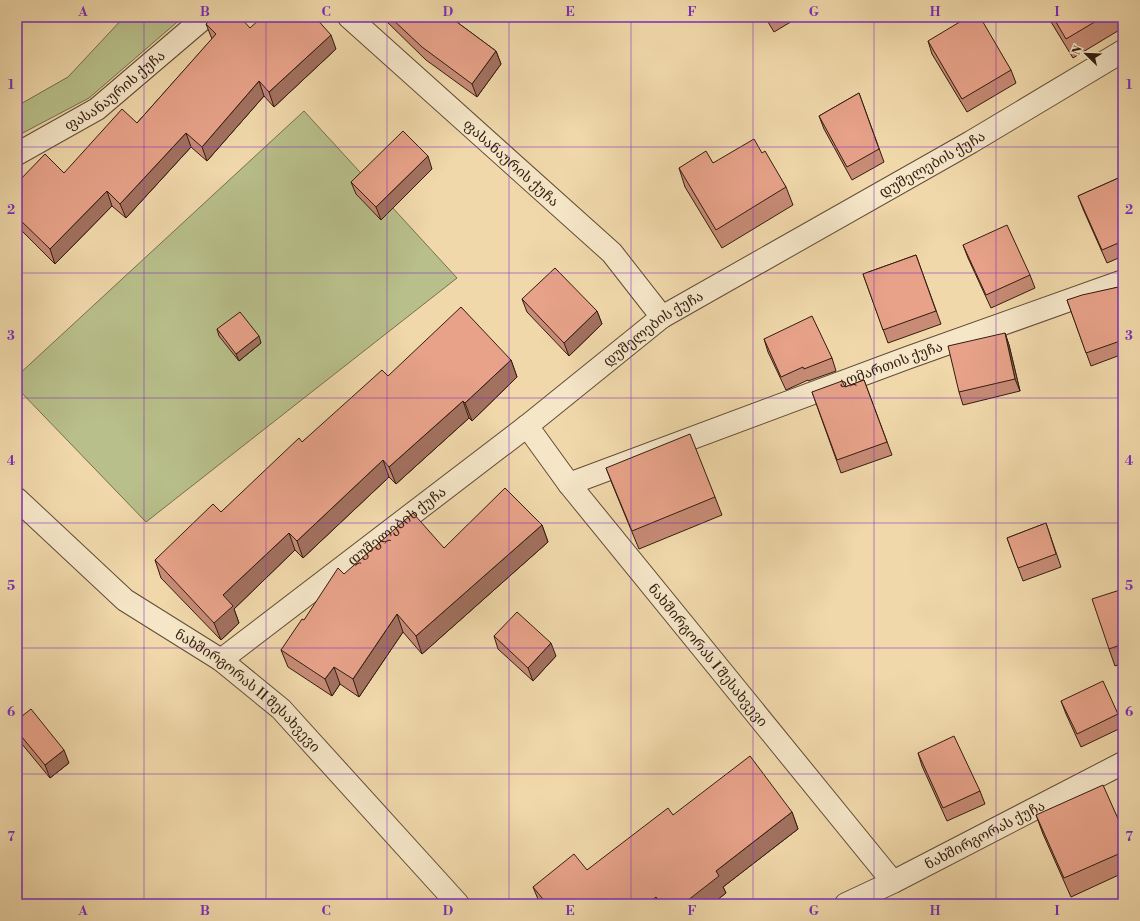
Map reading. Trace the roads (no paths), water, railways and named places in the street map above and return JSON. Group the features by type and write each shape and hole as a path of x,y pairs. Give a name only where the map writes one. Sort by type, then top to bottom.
{"street":[{"name":"ფასანაურის ქუჩა","path":"17,154 97,109 205,17"},
{"name":"ფასანაურის ქუჩა","path":"349,17 612,253 662,317"},
{"name":"დუშელების ქუჩა","path":"221,660 527,426 662,317 971,142 1123,51"},
{"name":"აღმართის ქუჩა","path":"569,484 799,397 1123,281"},
{"name":"ნახშირგორას I შესახვევი","path":"527,426 569,484 893,882"},
{"name":"ნახშირგორას II შესახვევი","path":"17,499 124,600 221,660 281,709 458,904"},
{"name":"ნახშირგორას ქუჩა","path":"846,904 893,882 1123,763"}]}
